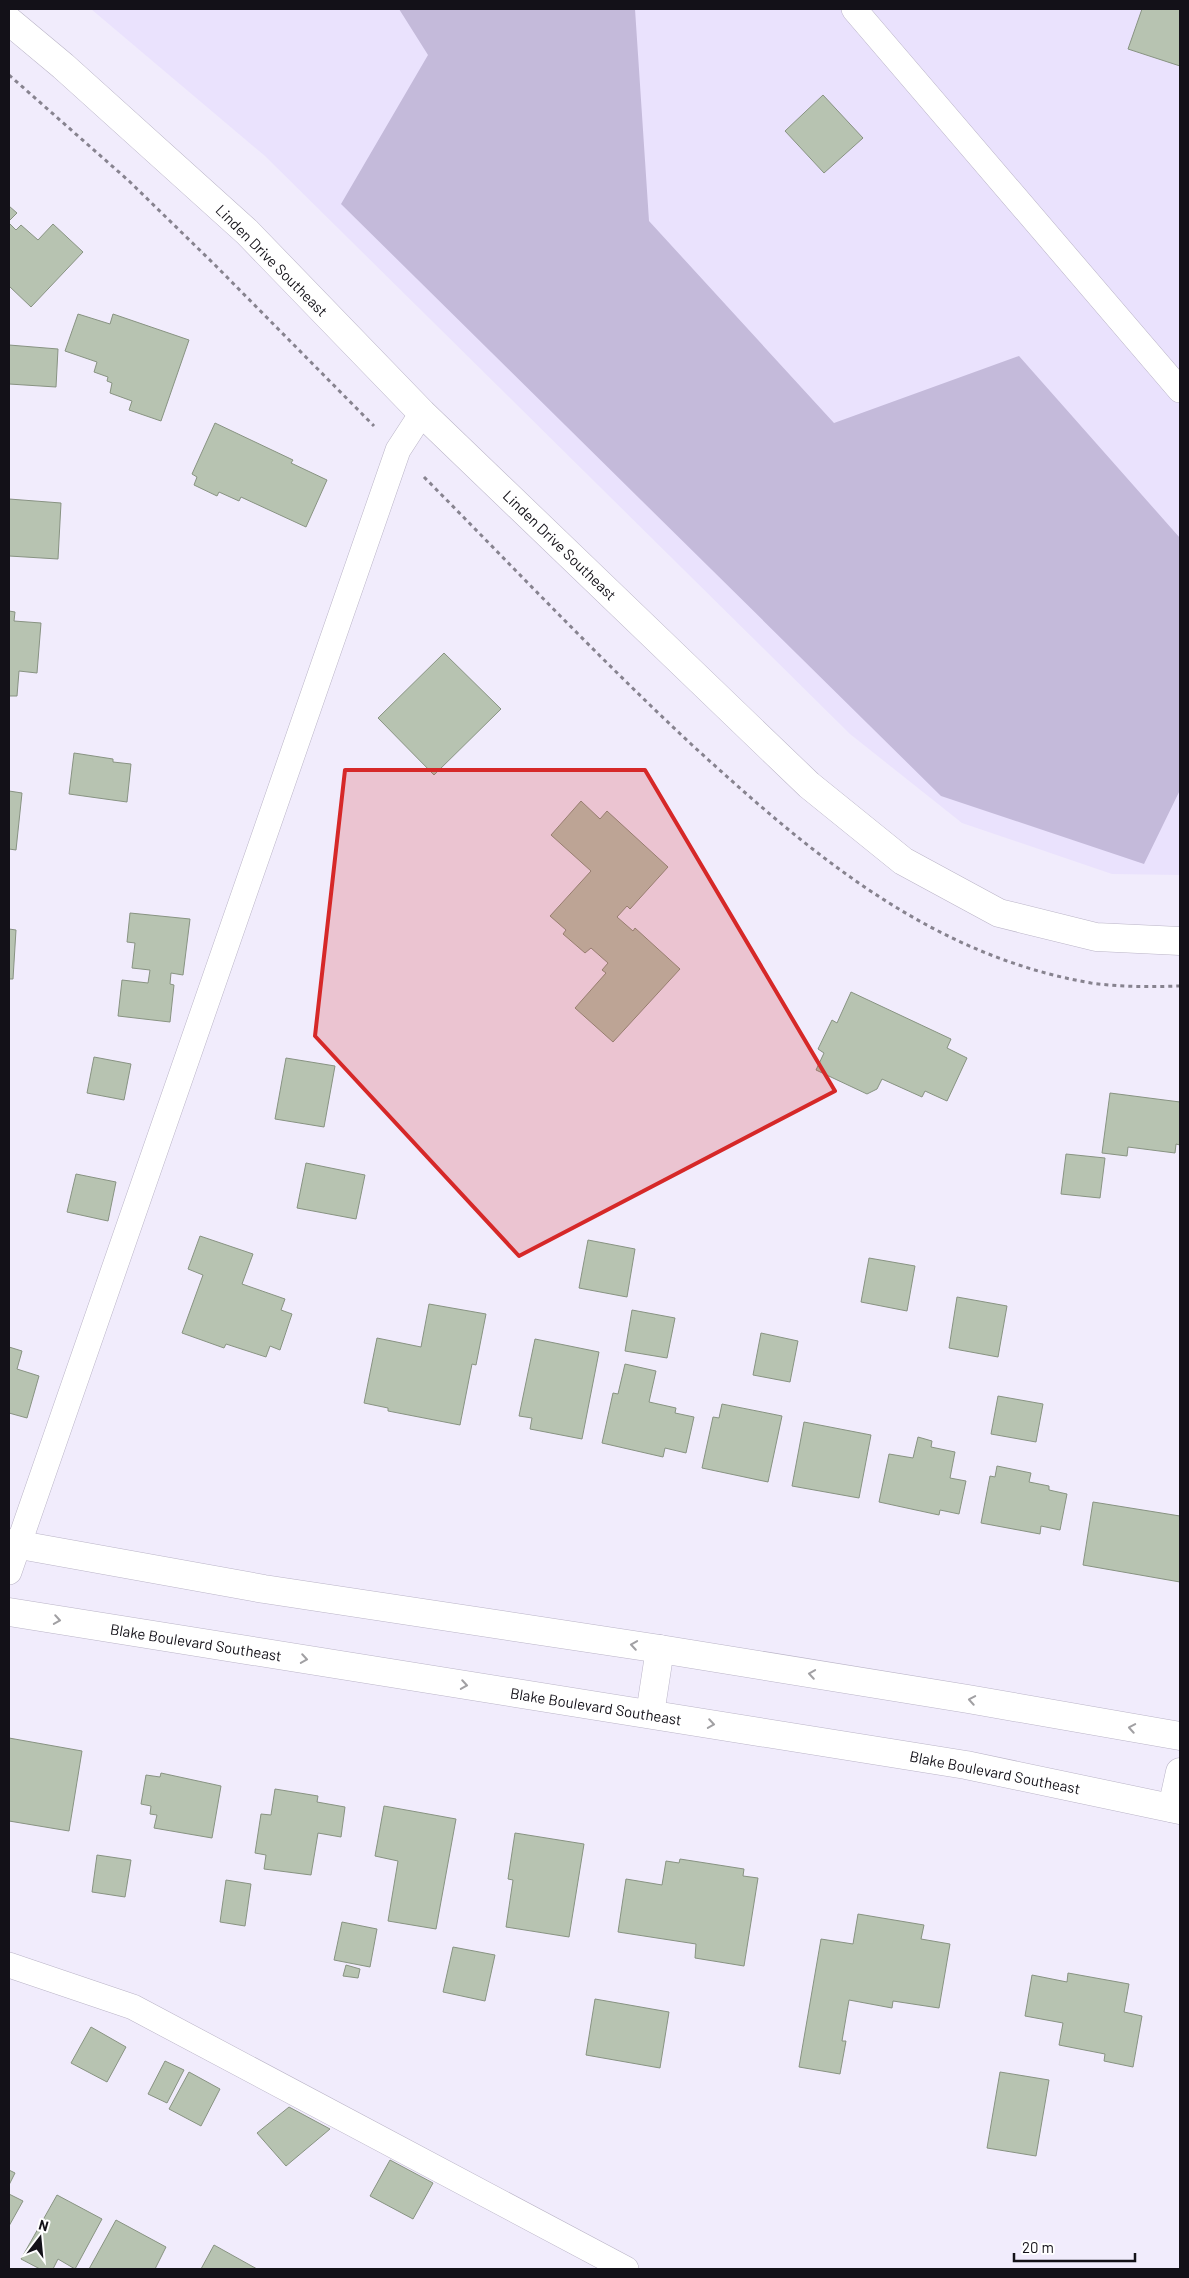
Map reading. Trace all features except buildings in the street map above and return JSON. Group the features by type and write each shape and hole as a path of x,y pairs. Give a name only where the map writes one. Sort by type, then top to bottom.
{"street":[{"name":"Linden Drive Southeast","path":"9,21 247,232 422,412 810,785 903,861 999,912 1096,937 1180,941"},
{"path":"13,1544 264,1589 660,1649 958,1697 1180,1736"},
{"name":"Blake Boulevard Southeast","path":"9,1612 966,1765 1176,1809"},
{"path":"650,1714 660,1649"},
{"path":"1176,1809 1180,1772"}],"lane":[{"path":"854,9 1180,390"},
{"path":"9,1572 13,1544 398,450 422,412"},
{"path":"9,1965 134,2007 626,2269"}],"highlighted area":[{"path":"345,770 645,770 835,1091 519,1256 315,1036"}],"shaded area":[{"path":"91,9 1180,9 1180,875 1112,874 962,823 850,734 265,156"},
{"path":"399,9 635,9 649,221 834,423 1019,356 1180,538 1180,790 1144,864 941,796 341,204 428,55"}]}
